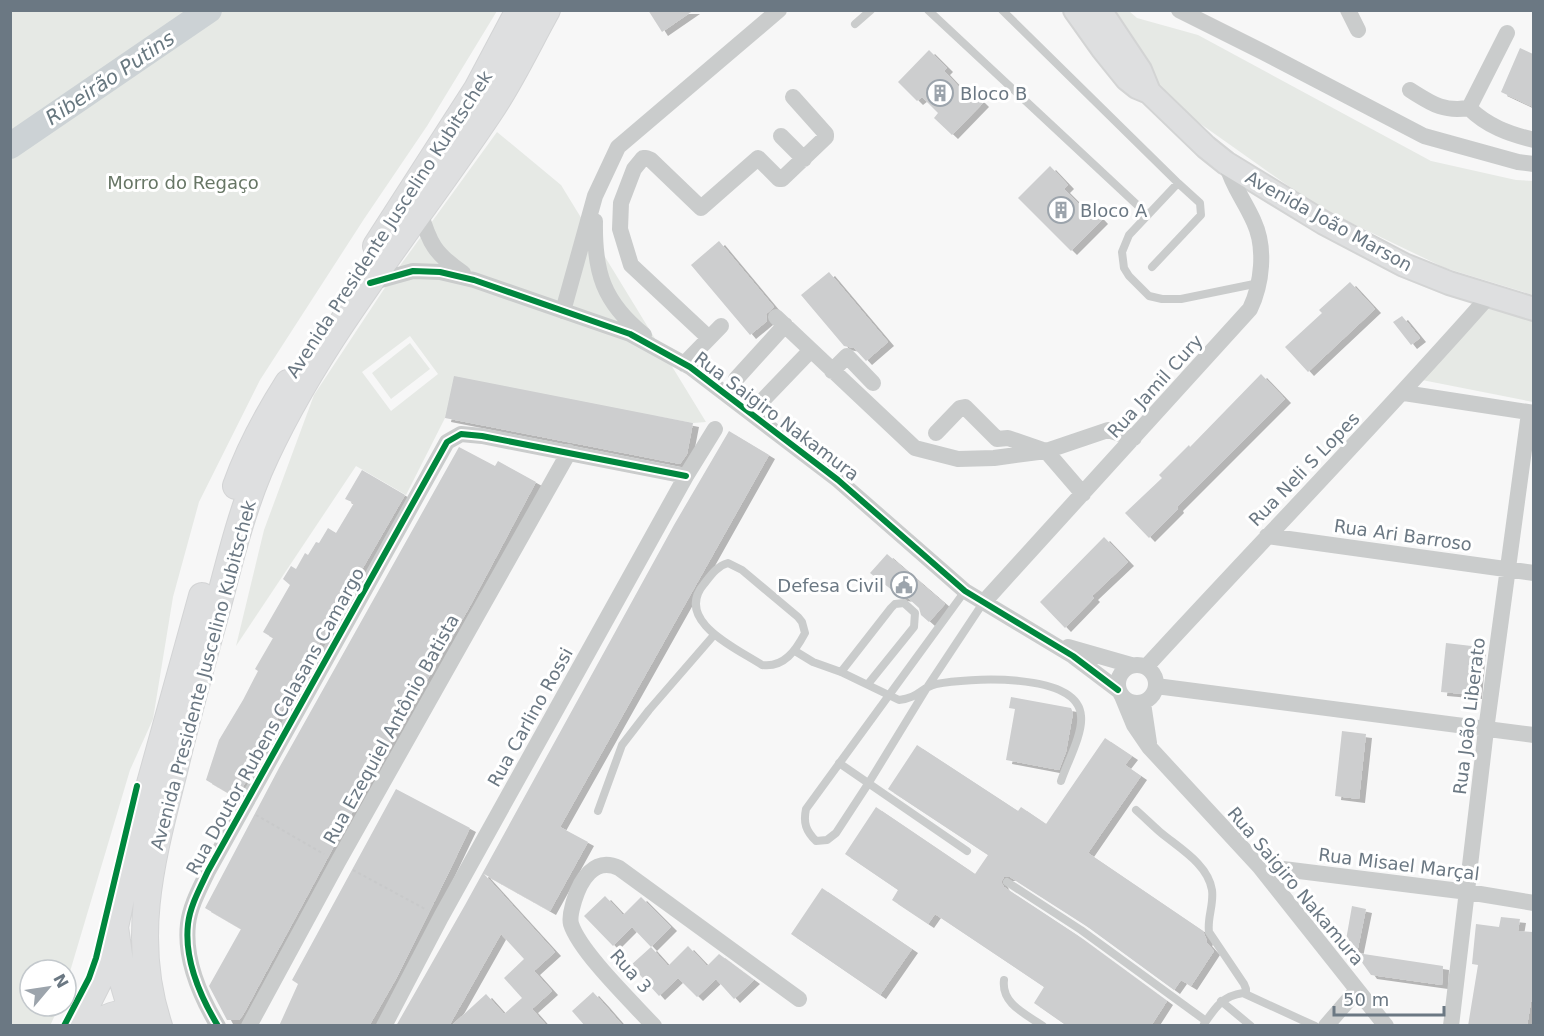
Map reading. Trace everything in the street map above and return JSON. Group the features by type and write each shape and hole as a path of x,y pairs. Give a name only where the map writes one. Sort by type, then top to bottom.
{"main road":[{"name":"Avenida Presidente Juscelino Kubitschek","path":"138,1021 123,982 115,927 131,852 158,752 225,519 248,452 266,417 477,89 519,10"},
{"name":"Avenida Presidente Juscelino Kubitschek","path":"138,1021 148,989 143,941 145,903 163,815 239,527 260,470 292,407 330,343 491,111 546,10"},
{"name":"Avenida João Marson","path":"1075,10 1123,75 1137,87 1149,92 1226,163 1324,223 1426,275 1533,309"},
{"name":"Avenida João Marson","path":"1100,10 1140,70 1149,92"},
{"path":"76,1026 105,965 115,927"},
{"path":"92,1026 109,1017 138,1021"}],"street":[{"path":"564,311 595,196 618,147 779,10"},
{"path":"1179,10 1424,136 1533,164"},
{"path":"1348,10 1358,30"},
{"path":"1469,108 1507,33"},
{"path":"1410,90 1443,109 1469,108"},
{"path":"595,196 594,250 598,270 608,296 626,320 677,360 715,332 631,265 620,228 621,202 634,169 643,158 651,160 701,208 755,159 759,159 779,179 782,179 825,139 826,134 793,98"},
{"path":"1469,108 1481,120 1533,141"},
{"path":"781,135 804,159"},
{"name":"Rua Jamil Cury","path":"983,603 1242,319 1255,299 1261,258 1258,232 1231,181 1226,163"},
{"name":"Rua Saigiro Nakamura","path":"420,211 427,234 440,256 474,280"},
{"name":"Rua Saigiro Nakamura","path":"370,284 413,271 440,272 474,280 630,334 677,360 838,480 965,591 1053,643 1120,693 1134,725 1149,747 1259,866 1386,1026"},
{"name":"Rua Neli S Lopes","path":"1139,666 1404,393 1489,296"},
{"path":"736,379 780,321 915,448 958,459 994,458 1046,452 1108,430 1134,438"},
{"path":"764,400 811,350"},
{"path":"831,370 847,356 873,383"},
{"path":"1404,393 1531,413"},
{"path":"936,433 960,408 965,407 997,439 1008,438 1046,452 1083,494"},
{"name":"Rua João Liberato","path":"1451,1026 1486,730 1531,413"},
{"name":"Rua Carlino Rossi","path":"384,1026 441,917 686,476 715,429"},
{"name":"Rua Doutor Rubens Calasans Camargo","path":"218,1026 201,993 190,959 188,924 193,907 208,871 447,442 461,434 468,434 569,452"},
{"path":"569,452 686,476"},
{"name":"Rua Ezequiel Antônio Batista","path":"249,1026 338,862 569,452"},
{"name":"Rua Ari Barroso","path":"1267,536 1533,573"},
{"name":"Rua Saigiro Nakamura","path":"1053,643 1139,666"},
{"path":"1139,666 1155,678 1156,686 1149,699 1135,703 1128,701 1120,693 1118,682 1125,669 1139,666"},
{"path":"1156,686 1533,735"},
{"path":"1143,702 1149,747"},
{"name":"Rua 3","path":"654,1026 596,961 570,921 578,888 591,870 598,866 613,865 799,999"},
{"name":"Rua Misael Marçal","path":"1259,866 1468,891 1533,903"},
{"path":"1326,1026 1357,990"}],"lane":[{"path":"855,24 872,10"},
{"path":"928,10 1148,215"},
{"path":"1002,10 1197,199 1201,207 1201,215 1152,267"},
{"path":"1178,183 1129,235 1122,252 1122,261 1129,276 1149,296 1162,299 1182,299 1259,282"},
{"path":"723,564 732,564 802,622 805,633 795,651 779,662 768,666 762,665 714,635 700,619 696,599 700,588 715,570 723,564"},
{"path":"965,591 806,809 804,820 809,833 816,841 827,840 836,833 983,603"},
{"path":"841,672 895,603 904,603 915,613 914,627 868,684"},
{"path":"598,811 622,745 714,635"},
{"path":"795,651 813,662 841,672 899,700 909,699 928,686 950,681 1024,682 1052,686 1067,693 1080,707 1081,726 1061,781"},
{"path":"839,763 966,851"},
{"path":"1136,810 1193,859 1206,875 1212,889 1209,932 1244,984 1246,994"},
{"path":"1007,882 1082,930 1205,1023 1221,1001 1231,995 1243,993 1315,1026"},
{"path":"1004,980 1003,989 1006,998 1012,1005 1043,1026"},
{"path":"1221,1001 1251,1026"}],"path":[{"path":"243,808 441,917"}],"green space":[{"name":"Morro do Regaço","path":"10,11 497,11 427,126 260,380 199,502 173,597 153,719 130,770 74,958 18,958 18,1018 54,1018 50,1026 10,1025"},
{"path":"1105,11 1129,11 1137,18 1198,35 1431,161 1516,180 1533,181 1533,295 1445,268 1318,207 1188,115 1138,63"},
{"path":"497,132 561,185 706,422 693,423 656,416 445,418 406,495 356,466 236,646 264,530 314,395 394,274","holes":["410,336 438,374 391,411 362,372"]},
{"path":"1491,305 1533,318 1533,402 1422,380"},
{"path":"410,343 430,369 391,399 372,373"}],"building":[{"path":"648,10 694,10 662,32"},
{"path":"1520,48 1533,54 1533,107 1501,92"},
{"name":"Bloco B","path":"929,50 947,68 944,71 961,89 965,85 983,103 952,135 934,118 938,113 922,97 917,101 898,82"},
{"name":"Bloco A","path":"1050,166 1068,185 1064,189 1081,206 1085,202 1102,220 1071,251 1018,198"},
{"path":"719,241 774,307 766,314 767,321 750,335 691,265"},
{"path":"829,272 888,342 866,361 854,348 844,346 801,295"},
{"path":"1350,282 1375,309 1308,372 1285,347 1322,313 1319,310"},
{"path":"1402,316 1420,338 1411,345 1393,322"},
{"path":"1261,374 1285,399 1149,538 1125,513 1162,478 1159,475 1189,445 1190,447"},
{"path":"454,376 693,423 687,454 680,464 445,418"},
{"path":"729,431 769,455 560,827 588,842 550,911 484,874 555,952 534,971 552,991 532,1009 547,1026 451,1026 486,994 504,1014 522,998 504,978 524,959 501,934 449,1026 396,1026 674,525"},
{"path":"459,447 495,466 498,461 536,482 469,608 381,759 243,1015 239,1020 227,1020 209,986 241,929 205,908 279,768"},
{"path":"362,470 405,495 285,703 255,766 235,797 206,780 219,740 243,700 258,671 255,669 273,638 263,632 290,585 283,579 291,566 296,569 305,553 308,555 316,542 319,543 328,528 336,533 354,503 345,499"},
{"path":"1104,537 1128,562 1092,596 1094,598 1065,628 1040,602"},
{"name":"Defesa Civil","path":"887,554 945,604 929,622 908,598 901,597 870,573"},
{"path":"1446,643 1480,647 1476,695 1441,692"},
{"path":"1011,697 1071,708 1073,713 1066,752 1059,770 1006,760 1015,709 1009,708"},
{"path":"1342,731 1366,734 1359,799 1335,796"},
{"path":"1105,738 1132,756 1125,765 1141,776 1088,853 1203,931 1206,942 1214,951 1191,986 1181,980 1174,990 1085,925 1010,877 1004,877 1001,882 1004,887 1077,935 1167,1001 1151,1026 1067,1026 1034,1003 1044,987 935,914 928,924 892,900 898,890 845,854 876,807 975,874 988,855 888,789 917,745 1018,811 1021,807 1046,824"},
{"path":"396,789 470,828 448,874 397,977 369,1026 279,1026 298,984 292,980"},
{"path":"822,888 912,949 880,995 791,934"},
{"path":"605,896 623,915 641,897 671,927 651,947 632,927 613,946 584,916"},
{"path":"1352,906 1366,909 1357,953 1443,966 1442,985 1371,975 1346,940"},
{"path":"1501,917 1520,919 1518,931 1533,932 1533,1002 1531,1002 1527,1026 1468,1026 1478,965 1472,964 1476,924 1499,927"},
{"path":"688,946 707,966 719,954 754,980 734,999 716,979 697,997 678,978 659,996 631,965 651,947 668,966"},
{"path":"593,992 623,1026 585,1026 572,1011"}],"waterway":[{"name":"Ribeirão Putins","path":"10,146 209,10"}],"cycle path":[{"path":"370,283 413,271 440,272 474,280 630,334 690,367 838,480 965,591 1073,656 1118,690"},
{"path":"218,1026 200,990 188,950 188,924 193,904 208,871 447,442 461,434 482,436 686,476"},
{"path":"64,1026 89,978 96,958 137,786"}],"place":[{"name":"Bloco B","path":"940,93"},
{"name":"Bloco A","path":"1061,210"},
{"name":"Defesa Civil","path":"904,585"}]}
